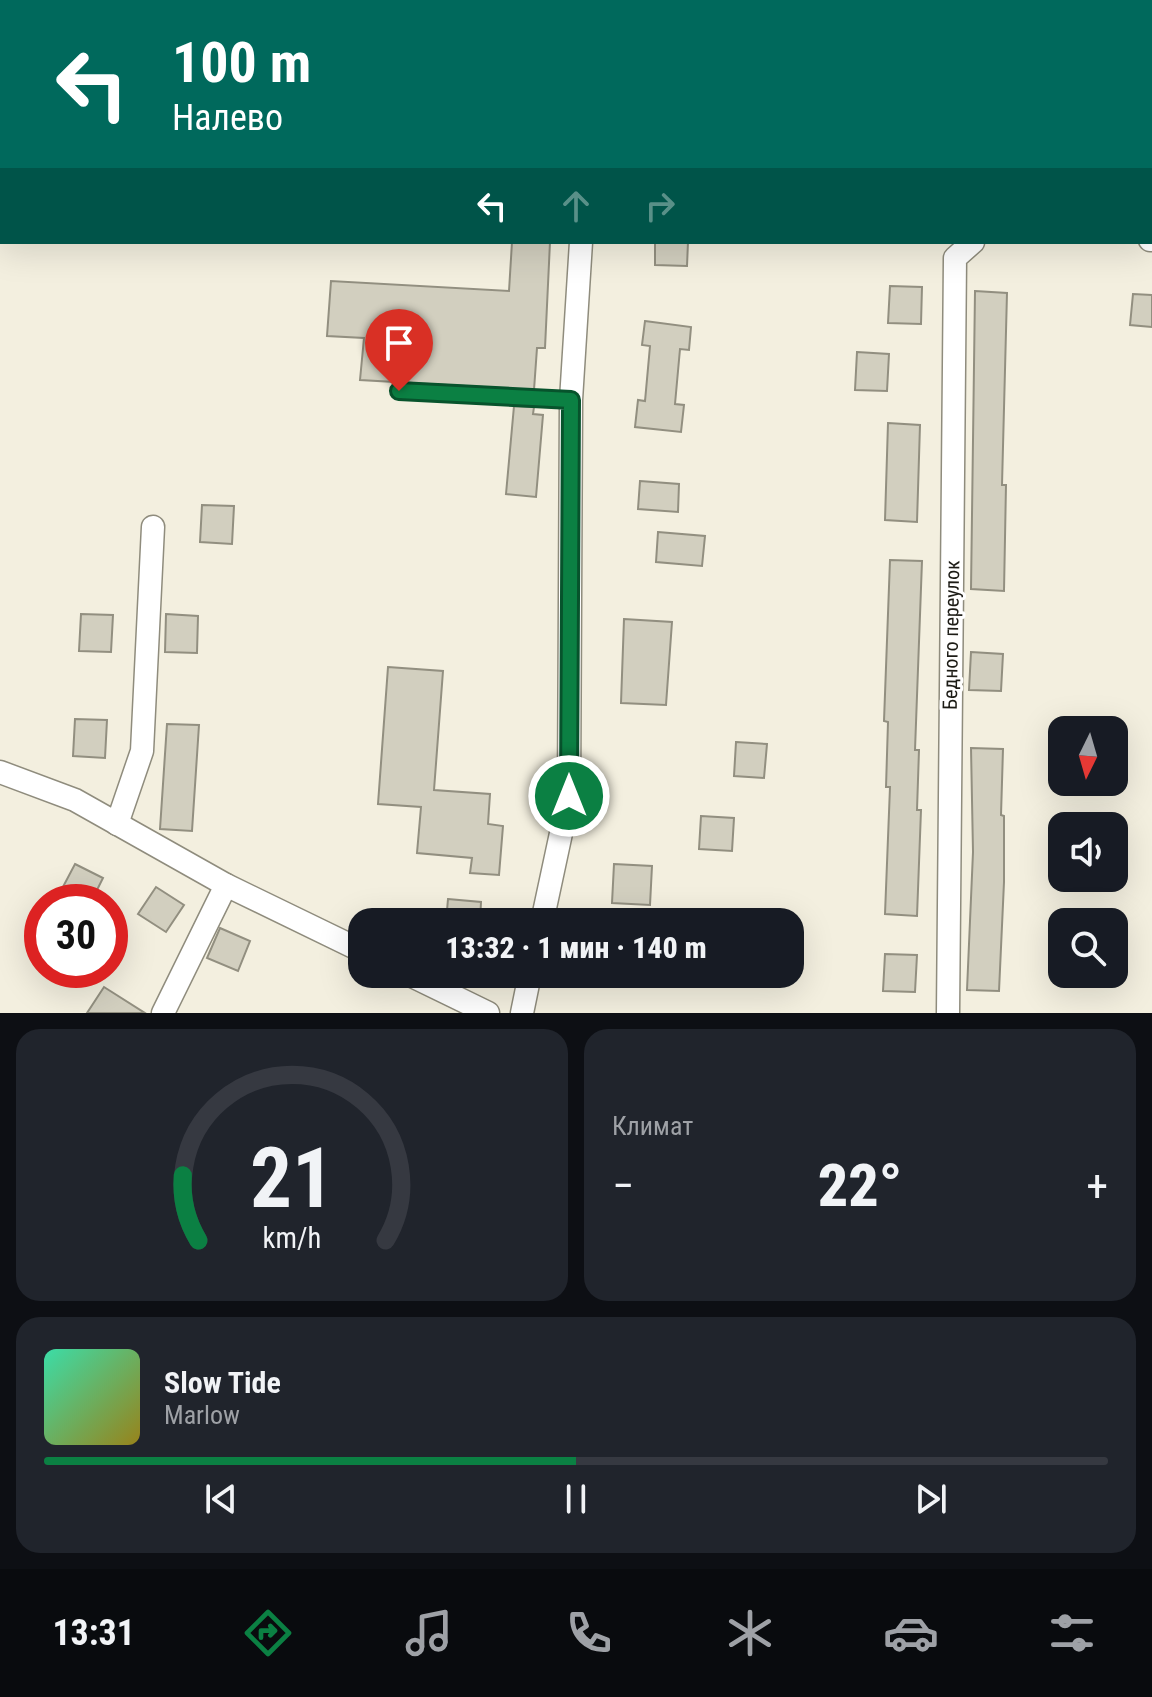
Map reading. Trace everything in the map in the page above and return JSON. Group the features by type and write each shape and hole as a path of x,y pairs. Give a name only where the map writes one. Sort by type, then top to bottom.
{"street":[{"path":"545,908 569,796 571,400 581,244"},
{"name":"Бедного переулок","path":"948,1013 955,258 971,244"},
{"path":"117,824 142,751 153,527"},
{"path":"0,772 75,800 226,885 348,944"},
{"path":"163,1013 226,885"},
{"path":"437,988 488,1013"},
{"path":"522,1013 527,988"}],"lane":[{"path":"399,391 571,400"}],"building":[{"path":"512,244 550,244 545,348 537,348 534,390 360,380 364,338 327,336 331,281 509,291"},
{"path":"655,244 688,244 687,266 655,265"},
{"path":"890,286 922,287 921,324 888,323"},
{"path":"975,291 1007,293 1002,485 1006,485 1004,591 971,589"},
{"path":"1133,294 1152,295 1152,327 1130,325"},
{"path":"645,321 691,327 689,350 680,349 675,404 684,405 681,432 635,427 638,400 645,401 650,346 642,345"},
{"path":"857,352 889,354 887,391 855,390"},
{"path":"514,406 534,407 533,414 543,415 536,497 506,494"},
{"path":"888,423 920,425 917,522 885,520"},
{"path":"640,481 679,484 678,512 638,509"},
{"path":"202,505 234,506 232,544 200,542"},
{"path":"658,532 705,536 702,566 656,562"},
{"path":"890,560 922,561 915,750 919,750 917,810 921,810 917,916 885,914 890,787 886,787 888,722 884,721"},
{"path":"81,614 113,615 111,652 79,651"},
{"path":"166,614 198,616 197,653 165,652"},
{"path":"624,619 672,622 666,705 621,703"},
{"path":"971,652 1003,654 1001,691 969,690"},
{"path":"388,667 443,671 434,790 490,794 488,824 503,826 499,875 470,873 472,858 417,853 421,807 378,804"},
{"path":"75,719 107,720 105,758 73,756"},
{"path":"167,724 199,725 192,831 160,829"},
{"path":"736,742 767,744 764,778 734,776"},
{"path":"971,748 1003,749 1001,815 1004,816 1004,882 999,991 967,990 973,852"},
{"path":"701,816 734,818 732,851 699,849"},
{"path":"75,864 103,878 100,884 64,884"},
{"path":"614,864 652,866 650,905 612,903"},
{"path":"156,887 184,905 166,932 138,914"},
{"path":"448,899 481,902 481,908 447,908"},
{"path":"220,928 250,941 238,971 207,958"},
{"path":"885,954 917,955 915,992 883,991"},
{"path":"106,988 145,1013 87,1013"}],"route":[{"path":"399,391 571,400 569,796"}]}
